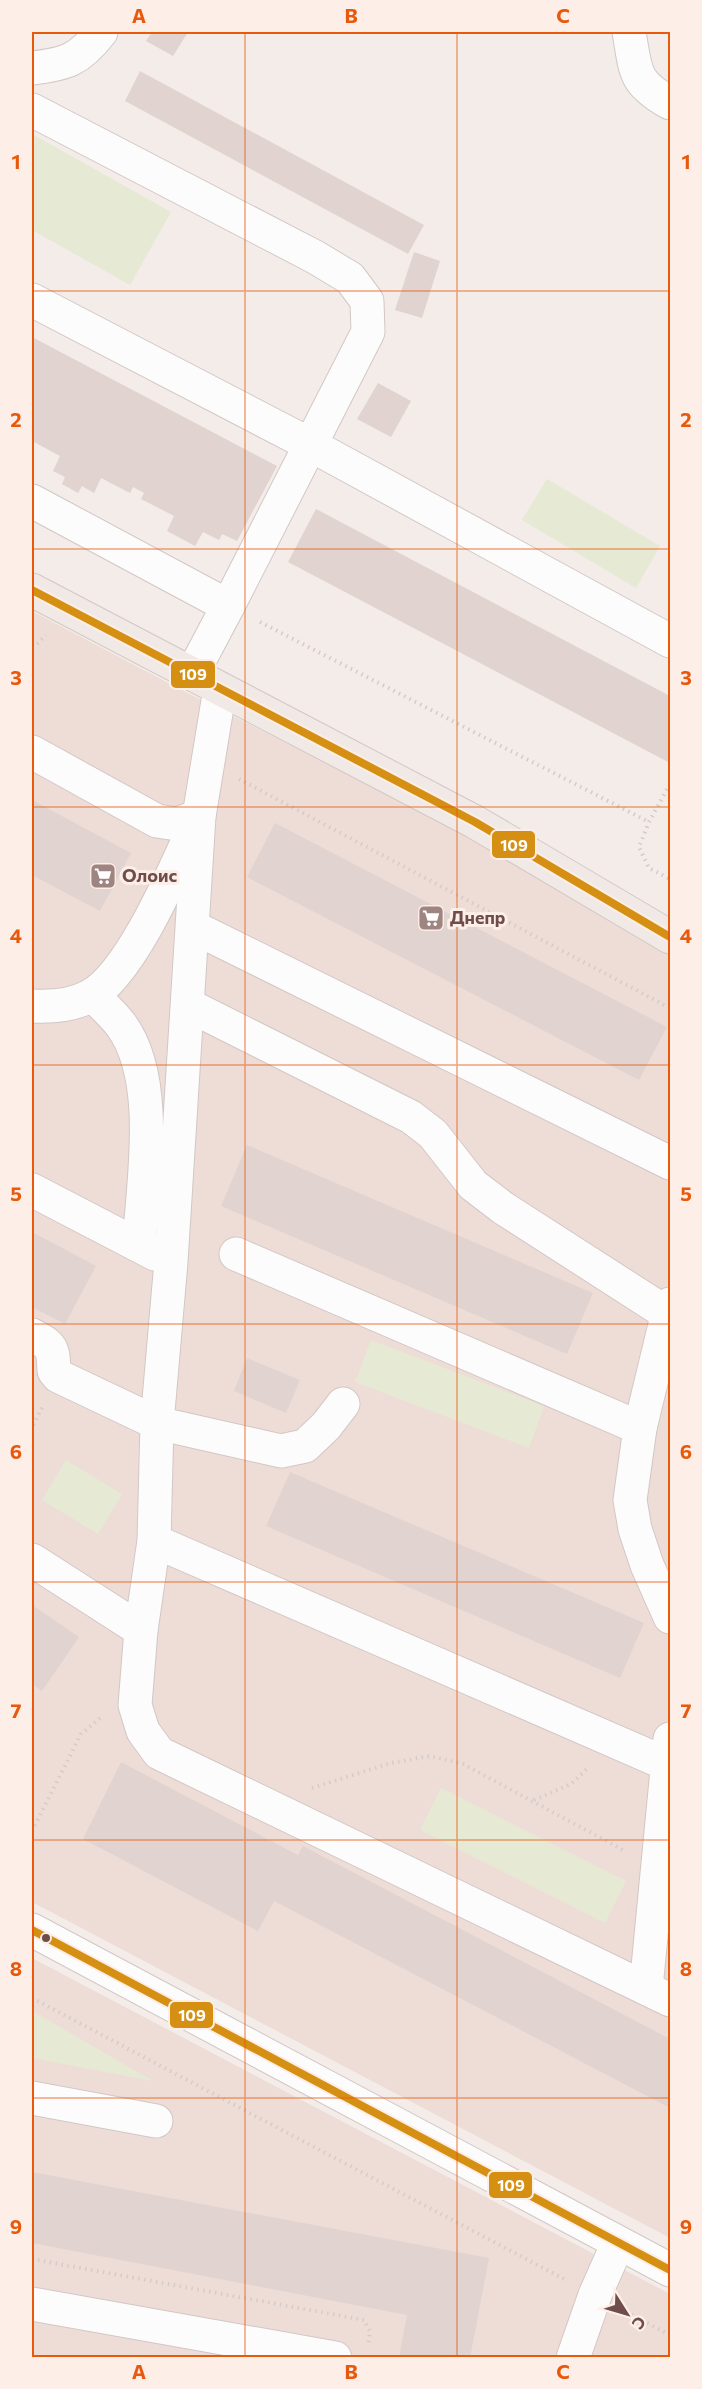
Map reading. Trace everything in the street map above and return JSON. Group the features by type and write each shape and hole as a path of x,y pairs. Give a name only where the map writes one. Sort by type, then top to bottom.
{"main road":[{"path":"32,590 475,822 670,938"}],"street":[{"path":"32,68 64,64 87,50 101,32"},
{"path":"629,32 636,73 647,90 670,103"},
{"path":"32,110 315,256 350,278 367,301 368,332 228,606 206,682 206,761 199,816 171,1262 157,1423 154,1541 141,1630 135,1705 142,1731 159,1753 658,1994 657,1869 665,1832 669,1751 606,1737 154,1541"},
{"path":"32,300 309,444 670,641"},
{"path":"32,501 228,606"},
{"path":"32,752 157,821 177,825 199,816"},
{"path":"32,1006 49,1007 79,1001 93,995 114,975 159,905 199,816"},
{"path":"193,927 670,1163"},
{"path":"93,995 122,1026 139,1063 145,1104 139,1245"},
{"path":"188,1005 411,1117 433,1134 473,1185 496,1202 669,1309 640,1428 630,1500 635,1529 647,1565 670,1617"},
{"path":"32,1190 171,1262"},
{"path":"236,1254 640,1428"},
{"path":"32,1335 47,1343 54,1351 54,1371 58,1376 157,1423 281,1451 305,1446 326,1426 343,1404"},
{"path":"32,1560 141,1630"},
{"path":"32,1930 670,2270"},
{"path":"32,2098 156,2121"},
{"path":"573,2358 595,2295 618,2242"},
{"path":"32,2304 334,2358"}],"path":[{"path":"228,606 650,822"},
{"path":"32,646 44,639"},
{"path":"206,761 670,1008"},
{"path":"670,784 639,847 649,868 670,879"},
{"path":"32,1831 81,1734 104,1715 135,1705"},
{"path":"534,1800 571,1784 588,1769 606,1737"},
{"path":"262,1803 391,1763 430,1756 463,1764 534,1800 657,1869"},
{"path":"32,1998 670,2335"},
{"path":"32,2259 364,2320 370,2331 368,2349"}],"shaded area":[{"path":"32,611 176,687 670,937 670,2238 32,1902"},
{"path":"32,1958 670,2294 670,2357 32,2357"}],"green space":[{"path":"32,134 171,212 130,285 32,230"},
{"path":"547,479 660,546 636,588 522,520"},
{"path":"371,1340 544,1406 529,1448 355,1382"},
{"path":"66,1460 122,1494 98,1534 42,1500"},
{"path":"441,1788 626,1881 605,1923 420,1830"},
{"path":"32,2011 153,2081 32,2058"}],"building":[{"path":"152,32 188,32 173,56 146,41"},
{"path":"140,71 424,225 408,254 125,101"},
{"path":"414,252 440,261 422,318 395,310"},
{"path":"32,337 277,466 237,541 222,534 219,540 203,532 195,546 167,531 174,516 141,499 144,493 133,487 130,493 101,478 94,493 82,486 78,493 62,484 65,477 53,471 60,456 32,441 34,435 32,434"},
{"path":"378,383 411,401 391,437 357,419"},
{"path":"316,509 670,696 670,763 288,562"},
{"path":"32,800 131,853 100,911 32,875"},
{"path":"275,823 667,1027 639,1080 247,877"},
{"path":"247,1145 593,1293 567,1354 221,1206"},
{"path":"32,1232 96,1266 65,1324 32,1307"},
{"path":"247,1358 300,1380 286,1413 234,1391"},
{"path":"290,1472 644,1623 620,1678 266,1526"},
{"path":"32,1605 79,1637 42,1691 32,1684"},
{"path":"121,1762 298,1855 303,1846 670,2039 670,2108 274,1901 258,1931 83,1839"},
{"path":"32,2172 489,2258 470,2358 399,2358 407,2315 32,2243"}],"transit line":[{"name":"109","path":"32,590 475,822 670,937"},
{"name":"109","path":"32,1930 670,2270"}],"place":[{"name":"Олоис","path":"103,876"},
{"name":"Днепр","path":"431,918"}]}
